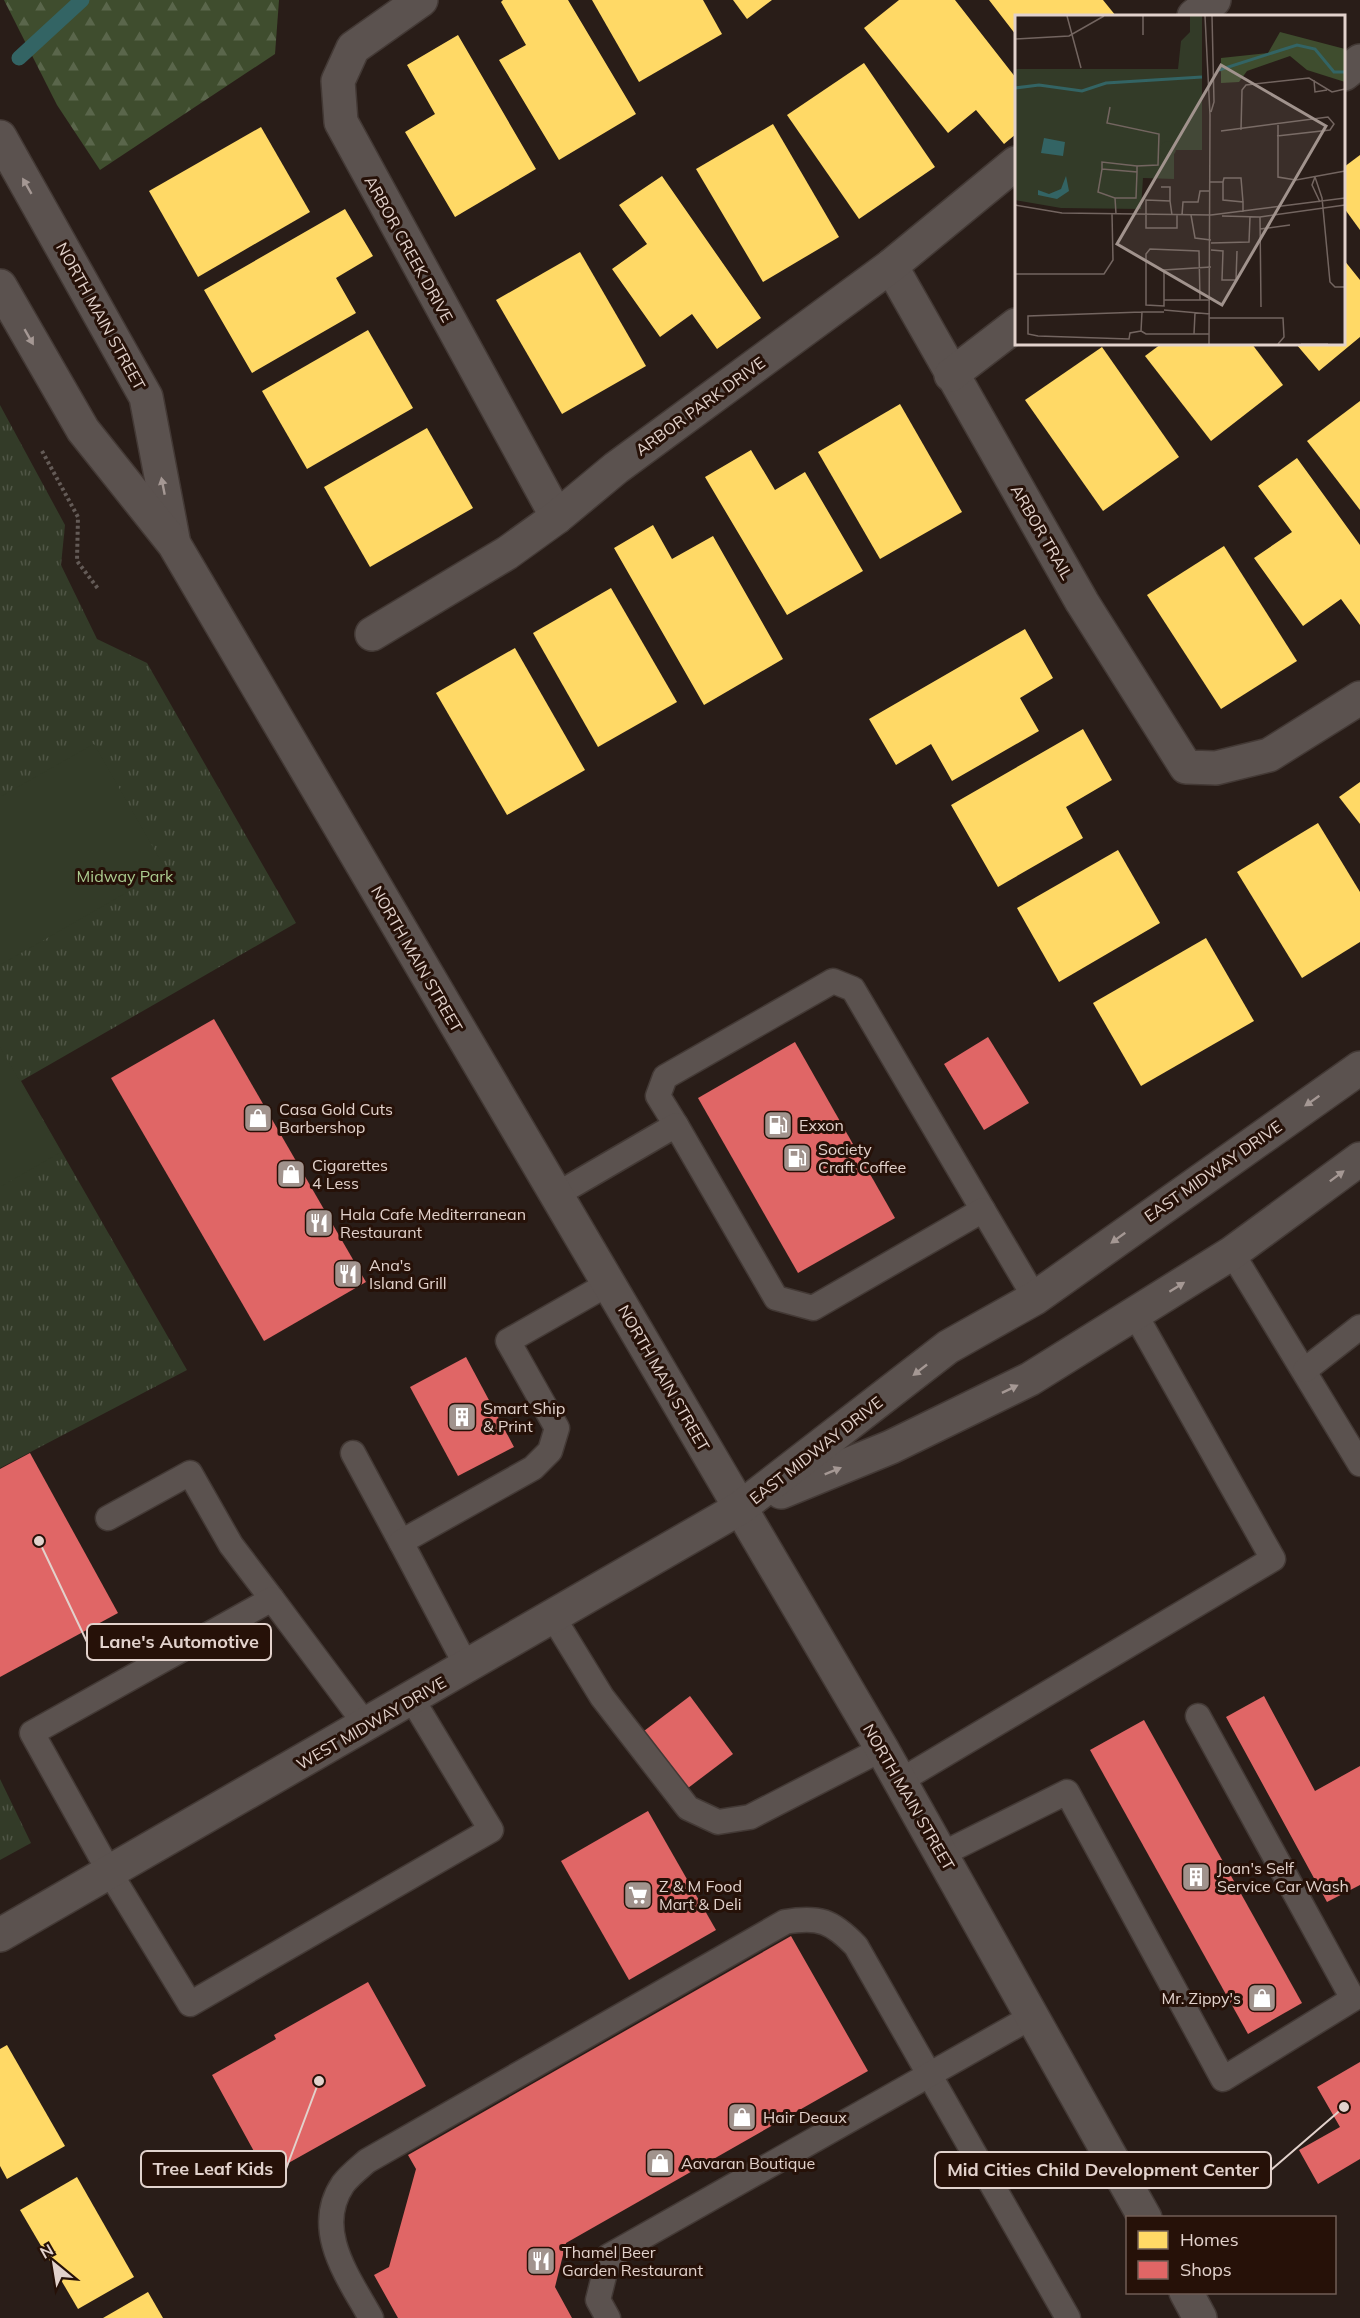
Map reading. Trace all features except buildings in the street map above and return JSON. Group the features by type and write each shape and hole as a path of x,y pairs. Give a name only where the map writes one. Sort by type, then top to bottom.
{"main road":[{"name":"ARBOR CREEK DRIVE","path":"421,0 353,48 338,81 341,122 556,516"},
{"path":"1195,15 1214,0"},
{"path":"1345,73 1360,61"},
{"name":"NORTH MAIN STREET","path":"0,137 146,397 174,544"},
{"name":"ARBOR PARK DRIVE","path":"372,634 507,553 616,468 891,266 1015,165"},
{"name":"ARBOR TRAIL","path":"891,266 1082,602 1186,767 1216,768 1269,755 1360,698"},
{"name":"NORTH MAIN STREET","path":"0,286 83,430 174,544 882,1749 1143,2216"},
{"path":"951,375 1015,327"},
{"name":"EAST MIDWAY DRIVE","path":"740,1508 948,1347 1035,1298 1360,1068"},
{"name":"EAST MIDWAY DRIVE","path":"740,1508 891,1447 1030,1379 1232,1253 1360,1159"},
{"name":"WEST MIDWAY DRIVE","path":"0,1935 740,1508"},
{"path":"1187,2294 1200,2318"}],"lane":[{"path":"983,1210 813,1308 776,1298 658,1096 665,1077 833,981 853,989 1035,1298"},
{"path":"556,1195 676,1125"},
{"path":"1232,1253 1360,1464"},
{"path":"401,1542 533,1468 550,1451 557,1428 508,1341 608,1284"},
{"path":"900,1781 1273,1559 1135,1314"},
{"path":"1305,1370 1360,1327"},
{"path":"353,1453 467,1667"},
{"path":"108,1518 190,1473 231,1545 366,1725"},
{"path":"272,1599 32,1733 110,1873 190,2004 491,1830 412,1699"},
{"path":"553,1617 602,1697 688,1808 718,1822 750,1817 882,1749"},
{"path":"942,1854 1067,1792 1223,2079 1353,1999 1198,1716"},
{"path":"371,2318 335,2254 331,2230 333,2207 343,2184 367,2161 785,1922 808,1918 828,1923 855,1946 1068,2318"},
{"path":"608,2318 598,2300 609,2256 1033,2016"}],"path":[{"path":"39,446 78,517 77,561 99,590"}],"green space":[{"path":"4,0 279,0 275,54 100,170 57,105"},
{"name":"Midway Park","path":"0,405 65,525 61,565 97,639 147,663 296,923 21,1081 187,1370 0,1468"},
{"path":"94,744 166,870 0,965 0,797"},
{"path":"0,1047 61,1152 0,1187"},
{"path":"0,1779 31,1843 0,1860"}],"waterway":[{"path":"19,58 82,0"}],"place":[{"name":"Casa Gold Cuts Barbershop","path":"258,1118"},
{"name":"Exxon","path":"778,1125"},
{"name":"Society Craft Coffee","path":"797,1158"},
{"name":"Cigarettes 4 Less","path":"291,1174"},
{"name":"Hala Cafe Mediterranean Restaurant","path":"319,1223"},
{"name":"Ana's Island Grill","path":"348,1274"},
{"name":"Smart Ship & Print","path":"462,1417"},
{"name":"Lane's Automotive","path":"39,1541"},
{"name":"Joan's Self Service Car Wash","path":"1196,1877"},
{"name":"Z & M Food Mart & Deli","path":"638,1895"},
{"name":"Mr. Zippy's","path":"1262,1998"},
{"name":"Tree Leaf Kids","path":"319,2081"},
{"name":"Mid Cities Child Development Center","path":"1344,2107"},
{"name":"Hair Deaux","path":"742,2117"},
{"name":"Aavaran Boutique","path":"660,2163"},
{"name":"Thamel Beer Garden Restaurant","path":"541,2261"}]}
